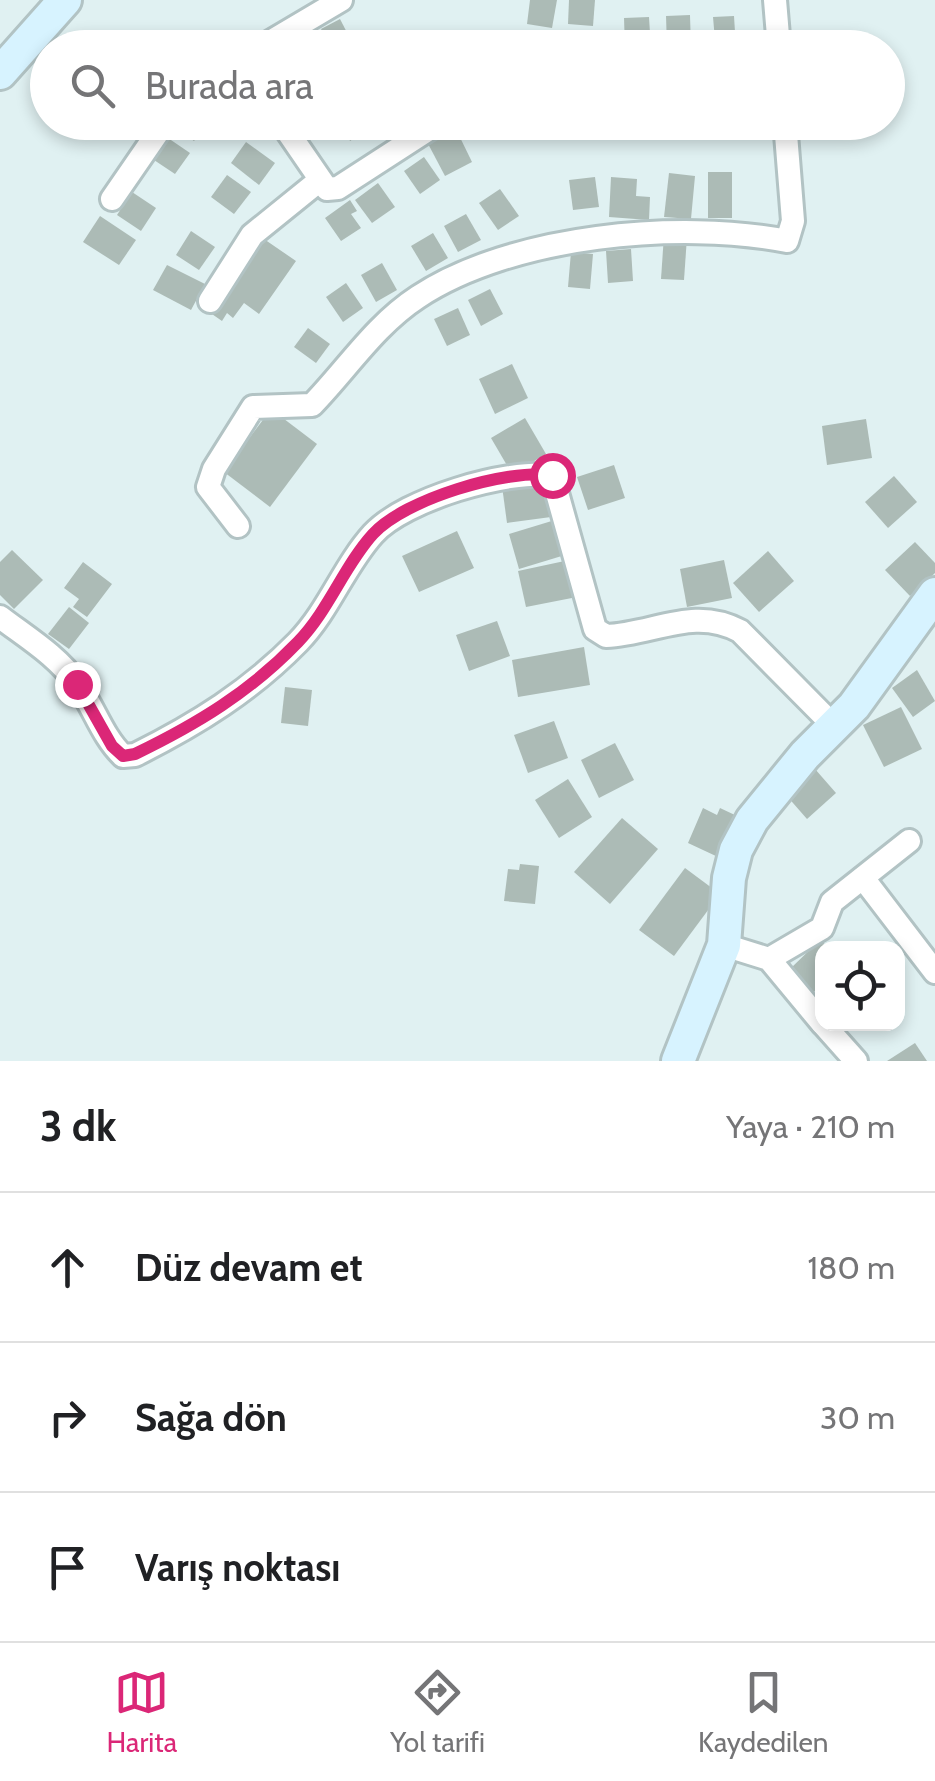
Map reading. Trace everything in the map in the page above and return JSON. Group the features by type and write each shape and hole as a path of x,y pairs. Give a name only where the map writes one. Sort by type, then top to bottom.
{"street":[{"path":"38,30 65,0"},
{"path":"291,30 342,0"},
{"path":"774,0 776,30"},
{"path":"0,73 30,39"},
{"path":"112,199 153,140"},
{"path":"294,140 328,190 338,188 412,140"},
{"path":"238,526 208,487 214,469 253,407 312,405 377,331 419,296 500,259 564,244 664,230 787,241 793,220 786,140"},
{"path":"210,300 252,235 320,180"},
{"path":"0,618 59,662 77,684 112,746 123,756 135,754 208,717 244,693 301,639 374,533 455,489 552,475 595,628 606,636 688,619 725,623 740,632 833,725"},
{"path":"686,1055 724,945 736,850 770,796 854,706 935,594"},
{"path":"769,958 822,928 832,902 909,841"},
{"path":"863,878 935,972"},
{"path":"724,945 769,958 815,1013"},
{"path":"830,1031 856,1061"}],"building":[{"path":"530,0 557,0 552,28 527,24"},
{"path":"569,0 595,0 593,26 568,24"},
{"path":"690,15 690,30 666,30 666,16"},
{"path":"734,16 735,30 714,30 713,17"},
{"path":"649,17 650,30 624,30 624,18"},
{"path":"340,19 346,30 321,30"},
{"path":"167,140 190,153 175,174 154,160"},
{"path":"426,140 461,140 472,162 445,176"},
{"path":"246,142 275,163 259,185 231,163"},
{"path":"424,157 440,180 420,194 404,171"},
{"path":"708,172 732,172 732,218 708,218"},
{"path":"669,173 695,176 691,219 664,217"},
{"path":"227,175 251,192 234,214 211,197"},
{"path":"595,177 599,207 573,210 569,180"},
{"path":"611,177 637,179 636,196 650,197 649,220 609,217"},
{"path":"378,183 395,207 372,223 355,200"},
{"path":"500,189 519,216 498,230 479,203"},
{"path":"132,192 156,208 141,231 117,215"},
{"path":"350,200 357,211 351,214 361,228 341,241 325,218"},
{"path":"466,214 481,240 458,252 444,226"},
{"path":"100,216 136,240 119,265 83,242"},
{"path":"191,231 215,247 199,270 176,255"},
{"path":"433,233 448,258 426,271 411,246"},
{"path":"664,235 687,237 684,280 661,279"},
{"path":"261,237 296,261 259,314 244,303 233,318 227,313 222,321 209,312"},
{"path":"631,249 633,281 608,283 606,251"},
{"path":"571,252 593,254 590,289 568,287"},
{"path":"382,263 397,290 376,302 361,275"},
{"path":"167,265 205,284 191,310 153,290"},
{"path":"346,283 363,308 343,322 326,297"},
{"path":"490,289 503,314 481,326 468,300"},
{"path":"458,308 470,335 447,346 434,319"},
{"path":"308,328 330,344 316,363 294,347"},
{"path":"512,364 528,398 495,414 479,379"},
{"path":"271,409 317,444 270,507 224,472"},
{"path":"525,418 546,454 512,474 491,438"},
{"path":"866,419 872,458 827,465 822,426"},
{"path":"614,465 625,498 588,510 577,477"},
{"path":"894,476 917,502 888,528 865,502"},
{"path":"546,479 551,517 507,523 502,486"},
{"path":"555,520 565,555 519,569 509,534"},
{"path":"457,531 474,568 419,592 402,556"},
{"path":"915,542 935,563 935,573 910,596 885,570"},
{"path":"12,550 43,580 14,609 0,595 0,562"},
{"path":"768,551 794,581 759,612 733,583"},
{"path":"574,559 582,596 526,607 518,571"},
{"path":"724,560 732,598 687,607 680,569"},
{"path":"83,562 112,584 87,617 73,607 79,599 64,588"},
{"path":"69,607 89,623 69,649 48,634"},
{"path":"497,621 510,656 469,671 456,635"},
{"path":"584,647 590,685 518,697 512,660"},
{"path":"917,670 935,701 913,717 892,688"},
{"path":"285,687 312,690 308,726 281,723"},
{"path":"901,707 922,749 884,767 863,725"},
{"path":"554,721 568,758 528,773 514,735"},
{"path":"615,743 634,780 599,798 581,760"},
{"path":"815,769 836,793 807,819 786,795"},
{"path":"568,779 592,817 559,838 535,800"},
{"path":"703,808 717,815 720,808 737,816 718,857 688,843"},
{"path":"622,818 658,849 610,904 574,872"},
{"path":"520,864 539,866 535,904 504,901 508,869 519,870"},
{"path":"685,868 720,894 674,956 639,930"},
{"path":"815,945 814,992 791,968"},
{"path":"915,1043 927,1061 887,1061"}],"route":[{"path":"77,684 112,746 123,756 135,754 208,717 244,693 301,639 374,533 455,489 552,475"}]}
